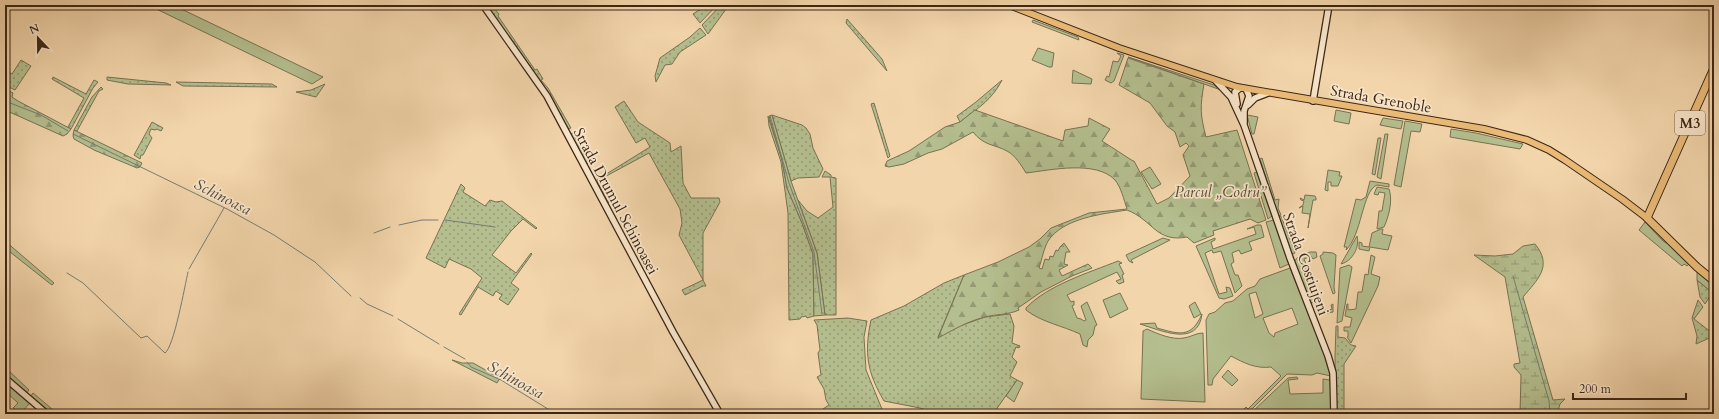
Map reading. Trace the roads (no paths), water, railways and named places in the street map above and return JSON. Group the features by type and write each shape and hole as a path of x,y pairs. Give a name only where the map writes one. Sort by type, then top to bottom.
{"highway":[{"name":"M3","path":"1647,218 1714,68"},
{"name":"Strada Grenoble","path":"1647,218 1697,267 1714,281"}],"main road":[{"name":"Strada Grenoble","path":"1009,5 1119,48 1216,81 1268,93 1484,129 1527,140 1549,150 1565,160 1647,218"}],"street":[{"name":"Strada Drumul Schinoasei","path":"483,5 547,96 673,332 720,414"},
{"path":"1314,100 1329,5"},
{"name":"Strada Costiujeni","path":"1216,81 1230,95 1244,125 1290,258 1328,356 1333,372 1334,414"},
{"name":"Strada Costiujeni","path":"1243,88 1249,96 1244,125"},
{"path":"1238,111 1235,92 1243,88"},
{"path":"1237,103 1240,106 1246,107 1255,98 1268,93"},
{"path":"5,378 47,414"}],"waterway":[{"name":"Schinoasa","path":"5,101 41,115 68,131"},
{"path":"770,116 789,183 814,252 822,314"},
{"name":"Schinoasa","path":"73,134 227,209 274,235 315,262 351,296"},
{"path":"189,269 224,208"},
{"path":"399,225 422,220 438,220"},
{"path":"445,220 495,227"},
{"path":"374,233 390,227"},
{"path":"67,273 83,283 141,338 147,336 165,353 172,340 188,272"},
{"path":"1513,276 1549,401 1550,413"},
{"name":"Schinoasa","path":"360,298 367,304 393,316"},
{"name":"Schinoasa","path":"398,319 439,344"},
{"name":"Schinoasa","path":"444,347 465,359"},
{"name":"Schinoasa","path":"467,362 471,367 501,380 556,414"}],"park label":[{"name":"Parcul „Codru”","path":"1220,192"}]}
